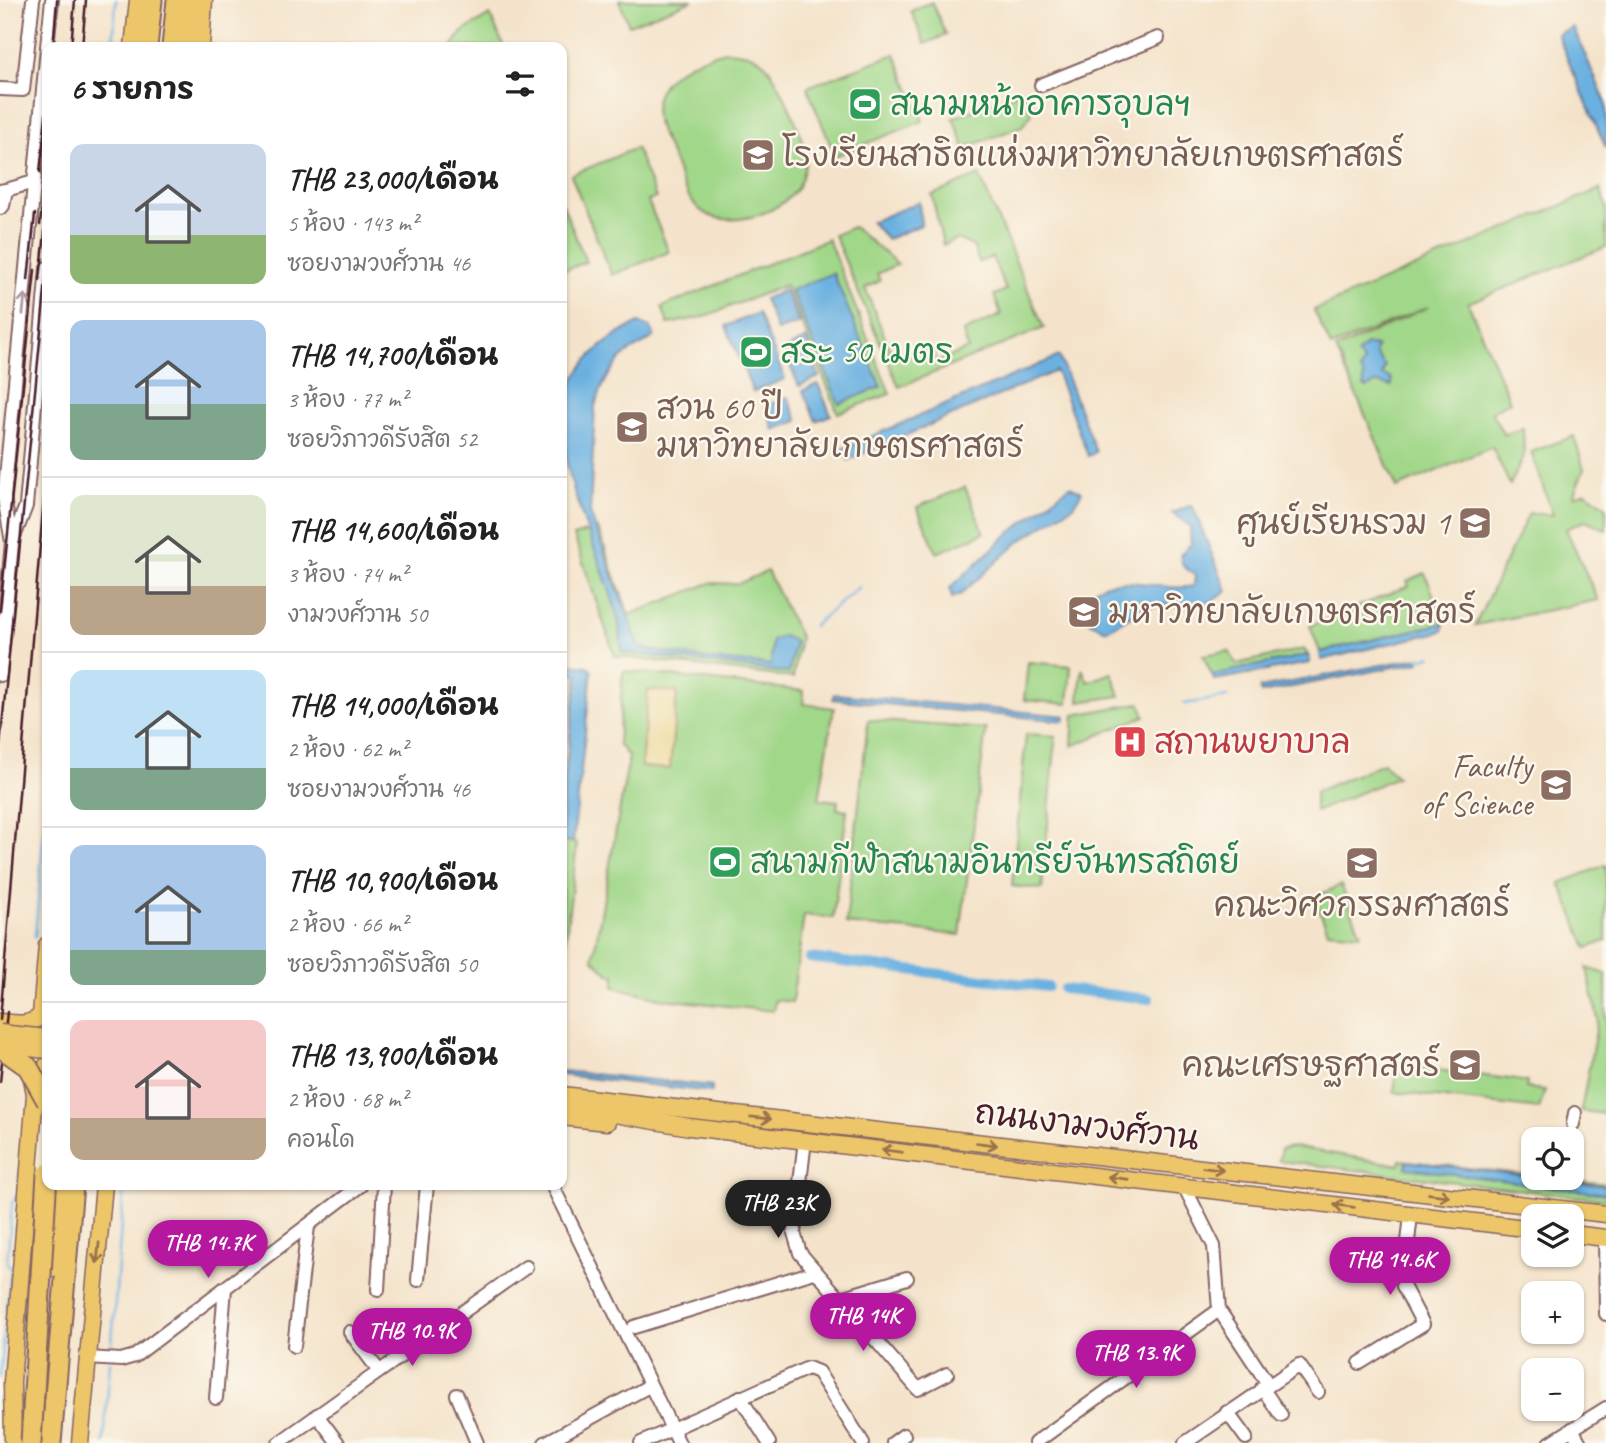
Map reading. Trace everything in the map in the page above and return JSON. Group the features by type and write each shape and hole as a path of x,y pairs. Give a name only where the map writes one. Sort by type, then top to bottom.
{"highway":[{"path":"146,42 150,0"},
{"path":"153,42 157,0"},
{"path":"173,42 177,0"},
{"path":"188,42 192,0"},
{"path":"0,1046 28,1067 42,1092"},
{"path":"30,1443 46,1190"},
{"path":"30,1443 49,1190"},
{"path":"37,1443 57,1190"},
{"path":"51,1443 73,1190"},
{"path":"63,1443 82,1190"}],"main road":[{"path":"134,42 138,0"},
{"path":"201,42 204,0"},
{"path":"0,1022 24,1024 35,1021 41,1015 42,1003"},
{"path":"0,1032 42,1037"},
{"path":"0,1046 42,1050"},
{"path":"0,1058 26,1071 36,1094 12,1382 14,1443"},
{"path":"567,1087 604,1091 693,1110"},
{"name":"ถนนงามวงศ์วาน","path":"567,1096 1606,1214"},
{"name":"ถนนงามวงศ์วาน","path":"567,1106 690,1127 1521,1228"},
{"path":"567,1117 690,1127"},
{"path":"14,1443 42,1122"},
{"path":"80,1443 104,1190"},
{"path":"1584,1235 1606,1238"}],"street":[{"path":"23,90 33,0"},
{"path":"48,42 52,0"},
{"path":"1041,85 1158,38"},
{"path":"0,89 42,90"},
{"path":"12,542 4,498 41,180 38,161 42,104"},
{"path":"0,208 4,206 3,190 41,180"},
{"path":"0,675 3,598 12,542 26,506 42,325"},
{"path":"805,1140 795,1240 814,1272 918,1390 947,1374"},
{"path":"1184,1185 1214,1246 1219,1310 1281,1415"},
{"path":"87,1358 110,1360 135,1356 355,1190"},
{"path":"378,1290 384,1190"},
{"path":"418,1280 427,1190"},
{"path":"554,1190 679,1443"},
{"path":"1360,1363 1423,1324 1403,1286 1411,1215"},
{"path":"294,1346 308,1226"},
{"path":"1606,1238 1606,1314"},
{"path":"279,1443 526,1267"},
{"path":"634,1327 814,1272"},
{"path":"838,1299 907,1278"},
{"path":"216,1398 225,1288"},
{"path":"1035,1443 1219,1310"},
{"path":"351,1332 379,1371"},
{"path":"1194,1441 1227,1412 1298,1364 1318,1391"},
{"path":"640,1443 801,1368 818,1372 863,1443"},
{"path":"545,1443 649,1386"},
{"path":"457,1395 477,1443"},
{"path":"740,1396 769,1443"},
{"path":"1550,1443 1606,1408"},
{"path":"1227,1412 1247,1438"},
{"path":"317,1415 338,1443"},
{"path":"1572,1429 1580,1443"},
{"path":"892,1443 905,1434"}],"green space":[{"path":"619,0 693,0 629,25"},
{"path":"932,2 946,35 925,44 911,11"},
{"path":"490,15 502,42 455,42 462,32"},
{"path":"726,51 753,56 767,66 793,116 805,155 801,179 790,197 766,212 737,219 710,216 699,209 689,197 656,118 656,104 667,81 688,64"},
{"name":"สนามหน้าอาคารอุบลฯ","path":"895,54 923,121 835,156 807,87"},
{"path":"1023,90 1032,114 1022,126 965,148 953,118"},
{"path":"636,148 656,198 648,201 669,252 612,275 571,175"},
{"path":"979,175 1044,328 899,387 834,235 853,227 898,264 877,274 880,281 865,288 894,360 930,346 937,362 968,349 963,332 1001,315 994,295 1006,290 992,257 979,262 973,246 957,239 943,245 932,195"},
{"path":"1600,189 1606,205 1606,247 1468,303 1510,401 1491,412 1504,435 1523,428 1524,456 1510,485 1492,447 1397,488 1336,349 1428,307 1331,347 1314,310"},
{"path":"567,215 586,262 567,269"},
{"path":"828,239 890,394 838,413 786,285 703,317 668,324 662,307"},
{"path":"1574,436 1584,469 1573,496 1586,492 1606,506 1606,530 1586,520 1566,529 1598,600 1475,625 1529,513 1553,515 1531,452"},
{"path":"965,487 984,533 937,553 917,507"},
{"path":"598,528 629,615 710,583 738,584 767,571 800,637 793,678 615,656 574,536"},
{"path":"1425,573 1444,623 1320,652 1310,626 1409,586 1407,581"},
{"path":"1304,649 1308,655 1212,675 1203,655 1229,651 1236,664"},
{"path":"1028,662 1071,666 1068,704 1024,700"},
{"path":"1082,668 1088,682 1112,673 1120,696 1079,702"},
{"name":"สนามกีฬาสนามอินทรีย์จันทรสถิตย์","path":"623,672 804,691 803,704 834,708 819,799 838,801 837,809 847,810 833,918 804,915 792,1002 775,1000 773,1011 664,999 614,987 615,975 609,974 593,959 629,757 618,744"},
{"path":"1140,703 1145,716 1072,746 1074,715"},
{"path":"868,720 986,729 960,935 846,924"},
{"path":"1026,734 1056,736 1042,889 1012,886"},
{"path":"1383,763 1397,777 1315,812 1315,792"},
{"path":"567,842 577,843 567,928"},
{"path":"1606,865 1606,941 1587,948 1560,883"},
{"path":"1341,885 1361,934 1328,931 1314,897"},
{"path":"1587,968 1606,974 1606,1114 1581,1111 1598,1019"},
{"path":"1397,1065 1527,1082 1526,1088 1545,1090 1539,1109 1394,1092"},
{"path":"1294,1147 1399,1165 1400,1160 1521,1174 1521,1190 1279,1161 1281,1149"},
{"path":"1584,1181 1606,1184 1606,1200 1522,1190 1584,1190"}],"sand":[{"path":"648,690 677,692 670,769 641,767"}],"water":[{"path":"1573,27 1606,103 1606,148 1557,34"},
{"path":"919,202 921,225 887,239 871,222"},
{"path":"833,273 881,387 839,404 791,290"},
{"path":"785,290 799,323 777,331 764,299"},
{"name":"สระ 50 เมตร","path":"758,313 785,379 753,392 726,326"},
{"path":"639,323 650,327 654,336 626,354 616,365 603,385 595,406 590,513 640,648 713,660 771,665 772,641 783,636 795,641 789,673 622,652 617,615 575,494 567,463 567,405 573,382 597,350"},
{"path":"806,339 819,377 799,386 783,350"},
{"path":"1366,345 1377,347 1375,353 1385,366 1382,375 1391,378 1392,386 1376,383 1367,388 1364,386 1363,373 1360,371 1364,362 1357,354"},
{"path":"1059,356 1096,452 1088,456 1056,371 848,460 842,449"},
{"path":"818,384 831,415 816,421 803,391"},
{"path":"788,397 798,421 774,430 765,406"},
{"path":"1070,486 1082,492 1073,506 1020,541 960,595 952,598 950,588 1006,536"},
{"path":"1192,505 1227,591 1205,604 1196,606 1149,607 1106,630 1089,622 1083,602 1094,590 1106,584 1135,582 1194,586 1195,575 1183,566 1180,555 1191,544 1190,526 1172,513"},
{"path":"1444,623 1443,631 1321,660 1320,652"},
{"path":"1308,655 1310,663 1214,680 1212,675"},
{"path":"1419,658 1420,662 1261,693 1260,688"},
{"path":"567,664 587,666 592,671 573,842 567,841 567,758 578,674 567,673"},
{"path":"834,694 1065,716 1064,721 833,699"},
{"path":"567,1072 712,1086 712,1092 567,1076"},
{"path":"1407,1161 1521,1175 1521,1183 1406,1168"},
{"path":"1584,1183 1606,1186 1606,1194 1575,1190 1584,1190"}],"waterway":[{"path":"113,42 116,0"},
{"path":"813,626 859,587"},
{"path":"1417,659 1431,656"},
{"path":"1184,704 1227,697"},
{"path":"35,937 42,855"},
{"path":"810,958 1048,987"},
{"path":"1064,989 1149,999"},
{"path":"0,1378 11,1269 7,1264 12,1204 18,1194 19,1175"},
{"path":"111,1356 124,1190"},
{"path":"104,1443 110,1362"}],"railway":[{"path":"53,42 57,0"},
{"path":"71,42 75,0"},
{"path":"82,42 86,0"},
{"path":"40,172 42,153"},
{"path":"40,225 42,207"},
{"path":"28,280 35,214"},
{"path":"40,280 42,261"},
{"path":"0,611 35,270"},
{"path":"0,746 42,321"},
{"path":"0,1020 42,521"},
{"path":"0,1082 7,1012"}],"place":[{"name":"สนามหน้าอาคารอุบลฯ","path":"865,104"},
{"name":"โรงเรียนสาธิตแห่งมหาวิทยาลัยเกษตรศาสตร์","path":"758,155"},
{"name":"สระ 50 เมตร","path":"756,352"},
{"name":"สวน 60 ปี มหาวิทยาลัยเกษตรศาสตร์","path":"632,427"},
{"name":"ศูนย์เรียนรวม 1","path":"1475,523"},
{"name":"มหาวิทยาลัยเกษตรศาสตร์","path":"1084,612"},
{"name":"สถานพยาบาล","path":"1130,742"},
{"name":"Faculty of Science","path":"1556,785"},
{"name":"สนามกีฬาสนามอินทรีย์จันทรสถิตย์","path":"725,862"},
{"name":"คณะวิศวกรรมศาสตร์","path":"1362,863"},
{"name":"คณะเศรษฐศาสตร์","path":"1465,1065"}]}
